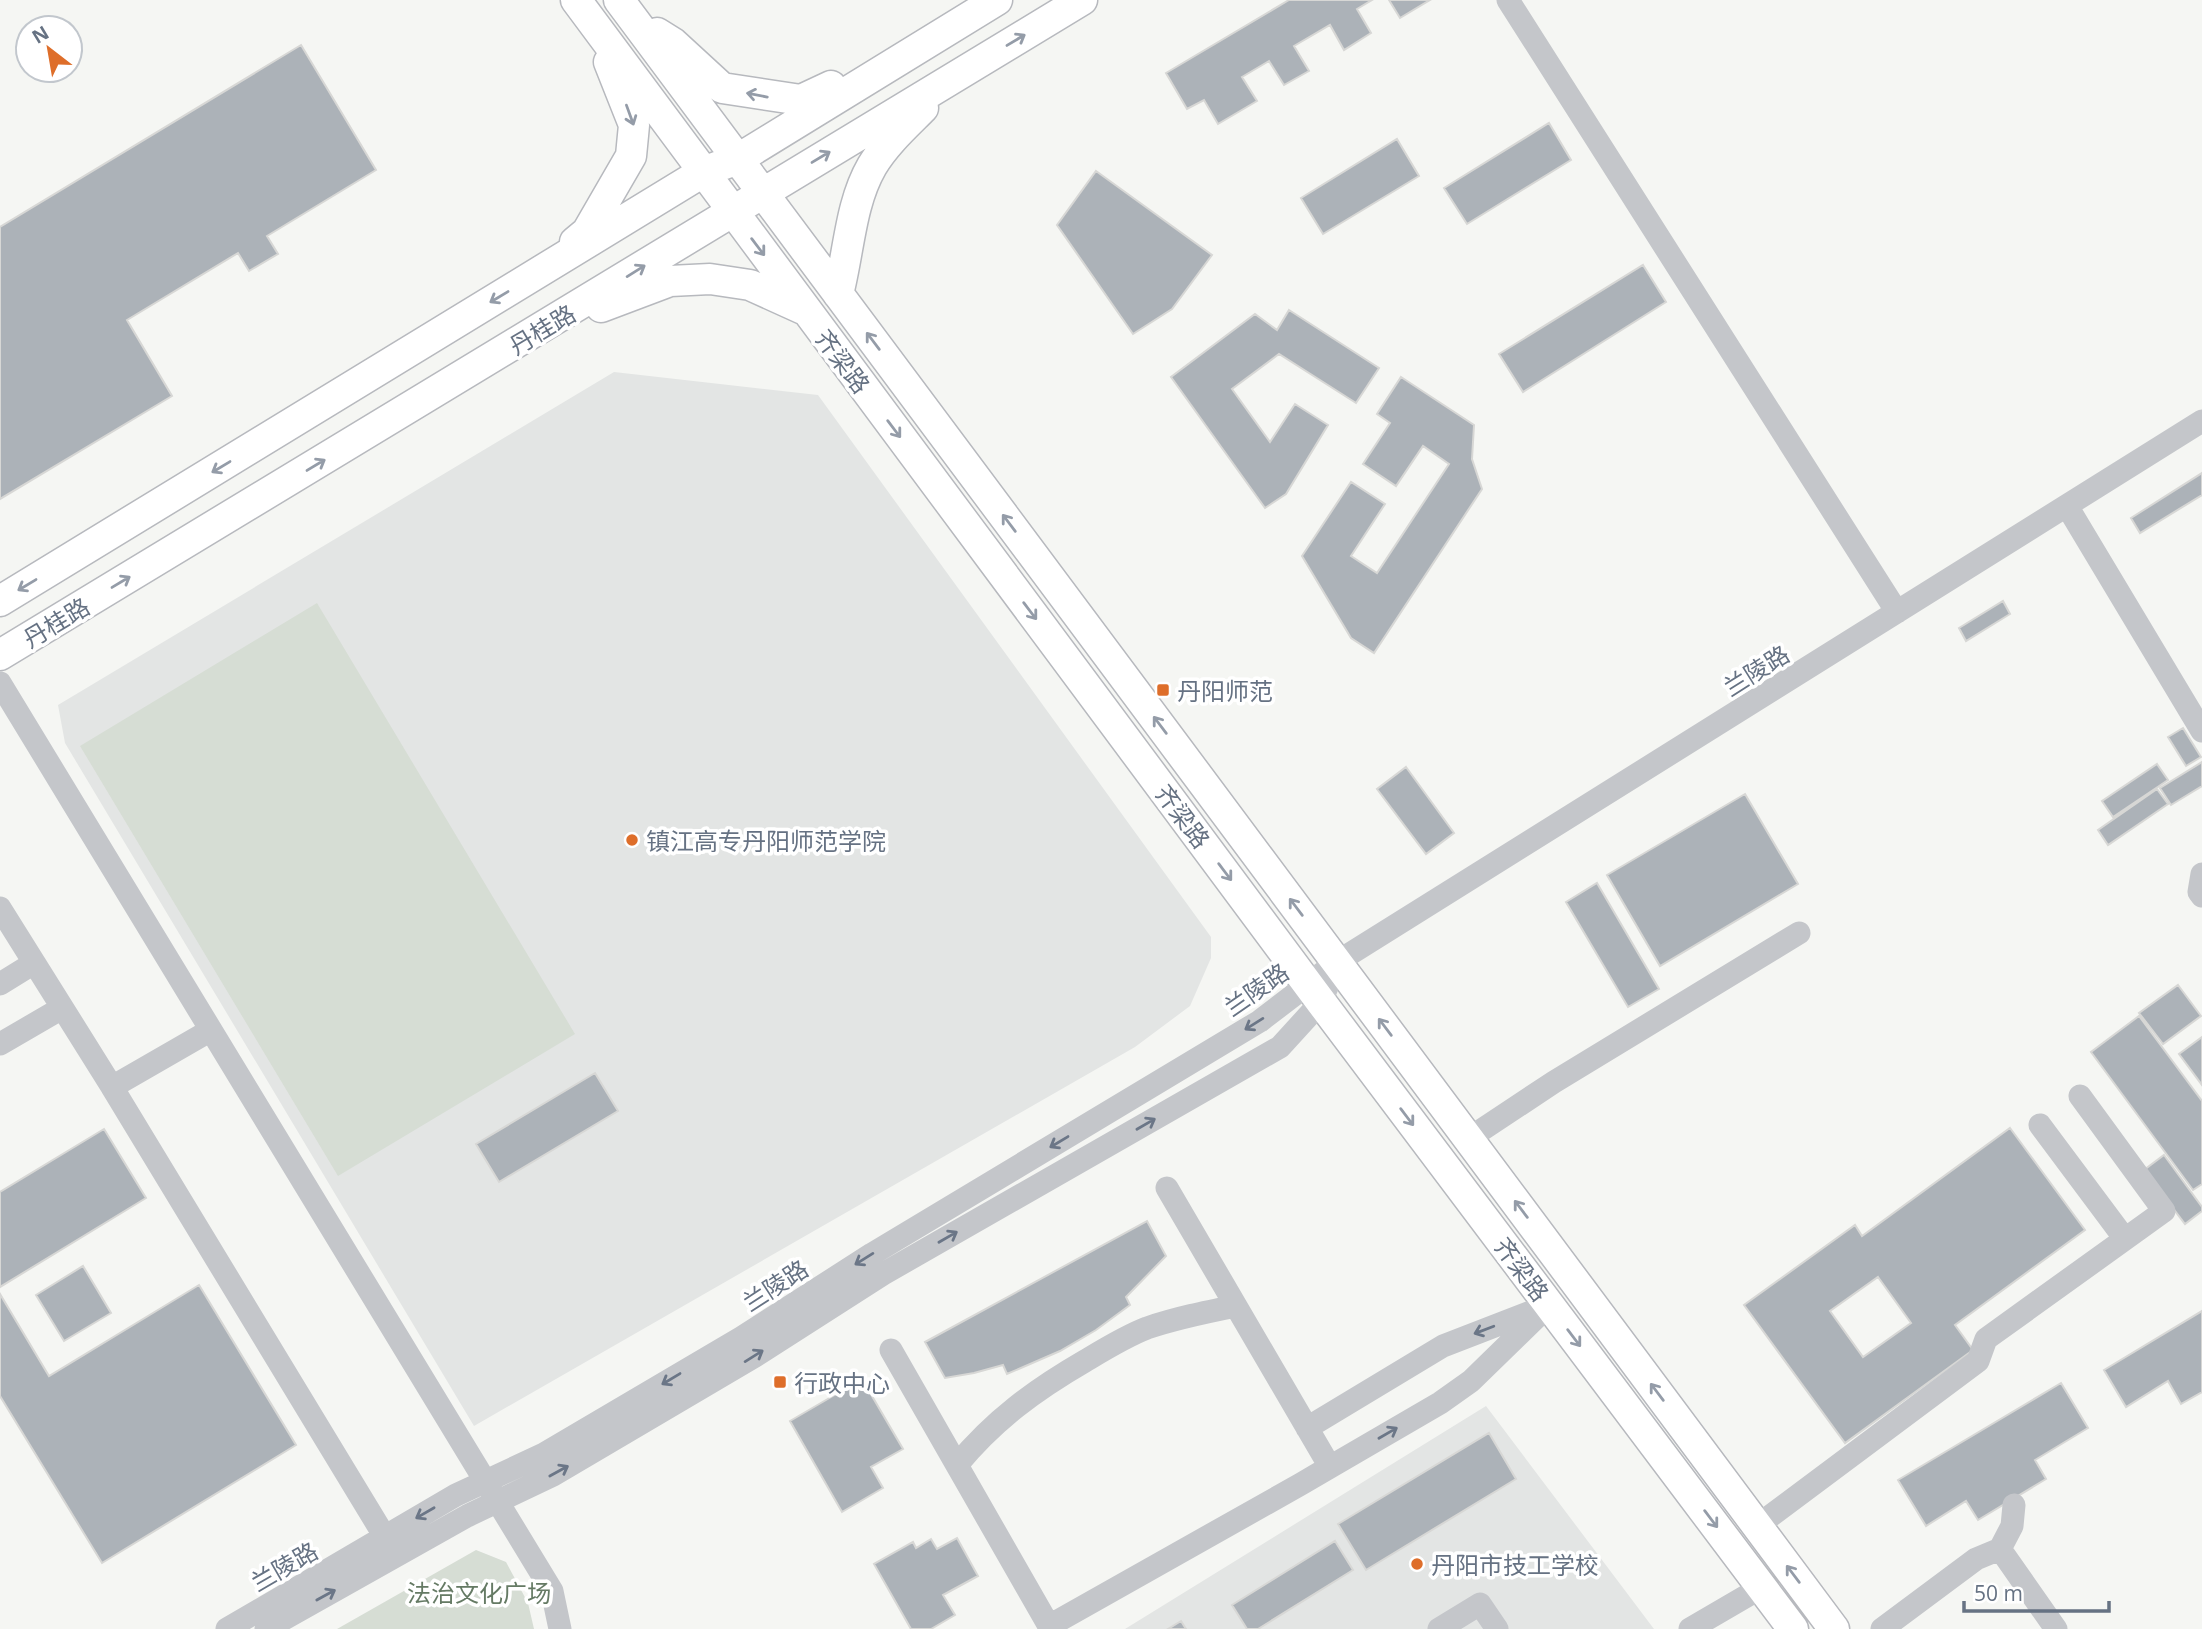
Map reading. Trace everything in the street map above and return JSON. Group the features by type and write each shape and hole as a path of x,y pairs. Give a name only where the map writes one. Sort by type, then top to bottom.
{"main road":[{"name":"齐梁路","path":"576,0 1315,993 1793,1629"},
{"name":"丹桂路","path":"0,601 704,172 738,159 997,0"},
{"name":"丹桂路","path":"0,656 1082,0"},
{"name":"齐梁路","path":"625,7 1834,1629"},
{"path":"625,7 673,44 722,88 801,100 933,39"},
{"path":"533,276 587,232 631,156 634,124 597,29"},
{"path":"838,293 854,211 872,166 900,131 959,74"},
{"path":"544,327 670,281 710,279 750,285 806,311"}],"street":[{"path":"1508,0 1897,612"},
{"name":"兰陵路","path":"266,1629 467,1516 553,1475 755,1356 883,1274 1280,1047 1337,962 2202,421"},
{"path":"2067,506 2202,731"},
{"path":"0,683 552,1591 559,1629"},
{"path":"2202,874 2199,892 2202,896"},
{"path":"2,917 112,1087 384,1537"},
{"path":"1468,1139 1554,1082 1799,933"},
{"path":"0,984 34,963"},
{"name":"兰陵路","path":"227,1629 456,1495 544,1454 741,1338 872,1254 1260,1021 1315,993"},
{"path":"0,1044 62,1008"},
{"path":"112,1087 211,1030"},
{"path":"1757,1526 1978,1361 1986,1339 2164,1212 2080,1096"},
{"path":"2040,1125 2125,1239"},
{"path":"1167,1188 1329,1467"},
{"path":"1307,1428 1443,1346 1549,1305"},
{"path":"891,1350 1049,1626 1440,1403 1471,1381 1549,1305"},
{"path":"957,1465 980,1437 1016,1406 1052,1380 1107,1348 1146,1329 1192,1314 1236,1306"},
{"path":"1882,1629 1976,1559 2000,1549 2012,1525 2014,1505"},
{"path":"2000,1549 2056,1629"},
{"path":"1690,1629 1762,1587"},
{"path":"1439,1629 1480,1604 1497,1629"}],"shaded area":[{"name":"镇江高专丹阳师范学院","path":"614,372 818,395 1211,937 1211,958 1190,1006 1135,1047 474,1426 65,743 58,705"},
{"name":"丹阳市技工学校","path":"1486,1406 1654,1629 1125,1629"}],"green space":[{"path":"317,603 575,1034 338,1176 80,746"},
{"name":"法治文化广场","path":"476,1550 506,1562 528,1603 534,1629 337,1629"}],"building":[{"path":"1289,0 1372,0 1357,9 1371,33 1344,50 1330,25 1294,46 1309,71 1284,85 1269,61 1242,77 1257,101 1218,124 1204,100 1187,109 1166,73"},
{"path":"1389,0 1430,0 1400,18"},
{"path":"301,45 376,170 267,236 278,254 249,271 238,253 127,320 172,396 0,499 0,227"},
{"path":"1549,123 1571,160 1467,224 1444,188"},
{"path":"1397,139 1419,176 1323,234 1301,198"},
{"path":"1096,171 1212,255 1172,309 1133,334 1057,225"},
{"path":"1643,265 1666,302 1523,392 1499,354"},
{"path":"1289,310 1379,368 1356,403 1279,354 1232,389 1270,442 1295,404 1328,425 1286,494 1265,508 1171,377 1255,314 1277,330"},
{"path":"1401,377 1474,425 1472,459 1482,489 1374,653 1351,638 1302,556 1351,482 1385,504 1351,556 1377,573 1449,464 1423,446 1396,486 1363,464 1390,423 1377,414"},
{"path":"2202,473 2202,495 2140,533 2131,518"},
{"path":"2003,601 2010,614 1966,641 1959,628"},
{"path":"2183,728 2201,757 2186,766 2168,737"},
{"path":"2202,762 2202,786 2171,805 2160,788"},
{"path":"2157,764 2168,780 2113,817 2102,801"},
{"path":"1406,767 1454,833 1426,854 1377,789"},
{"path":"2157,789 2168,804 2108,845 2098,830"},
{"path":"1745,794 1798,884 1660,966 1607,875"},
{"path":"1597,883 1659,989 1628,1007 1566,902"},
{"path":"2178,985 2201,1016 2163,1044 2139,1013"},
{"path":"2139,1016 2202,1101 2202,1184 2193,1190 2091,1052"},
{"path":"2202,1037 2202,1085 2179,1054"},
{"path":"595,1073 618,1111 499,1182 476,1144"},
{"path":"2010,1128 2085,1230 1955,1325 1973,1350 1845,1443 1744,1305 1855,1225 1862,1236","holes":["1878,1277 1911,1323 1863,1357 1830,1311"]},
{"path":"104,1129 146,1198 0,1287 0,1192"},
{"path":"2164,1155 2202,1207 2202,1211 2185,1224 2144,1170"},
{"path":"1147,1221 1166,1256 1126,1297 1130,1305 1096,1330 1060,1351 1007,1374 1003,1365 945,1378 925,1342"},
{"path":"83,1266 111,1313 64,1341 36,1295"},
{"path":"199,1285 296,1445 102,1563 0,1396 0,1294 49,1376"},
{"path":"2202,1311 2202,1392 2181,1404 2168,1381 2126,1407 2104,1370"},
{"path":"862,1379 903,1449 871,1467 883,1488 842,1512 790,1421"},
{"path":"2061,1383 2088,1428 2035,1460 2046,1479 1978,1520 1966,1501 1926,1526 1898,1480"},
{"path":"1489,1433 1516,1479 1366,1570 1338,1524"},
{"path":"957,1538 978,1576 943,1595 955,1615 931,1629 911,1629 874,1564 913,1542 916,1548 931,1539 937,1549"},
{"path":"1335,1541 1353,1570 1258,1629 1247,1629 1232,1605"},
{"path":"1181,1621 1186,1629 1168,1629"}],"place":[{"name":"丹阳师范","path":"1163,690"},
{"name":"镇江高专丹阳师范学院","path":"632,840"},
{"name":"行政中心","path":"780,1382"},
{"name":"丹阳市技工学校","path":"1417,1564"}]}
